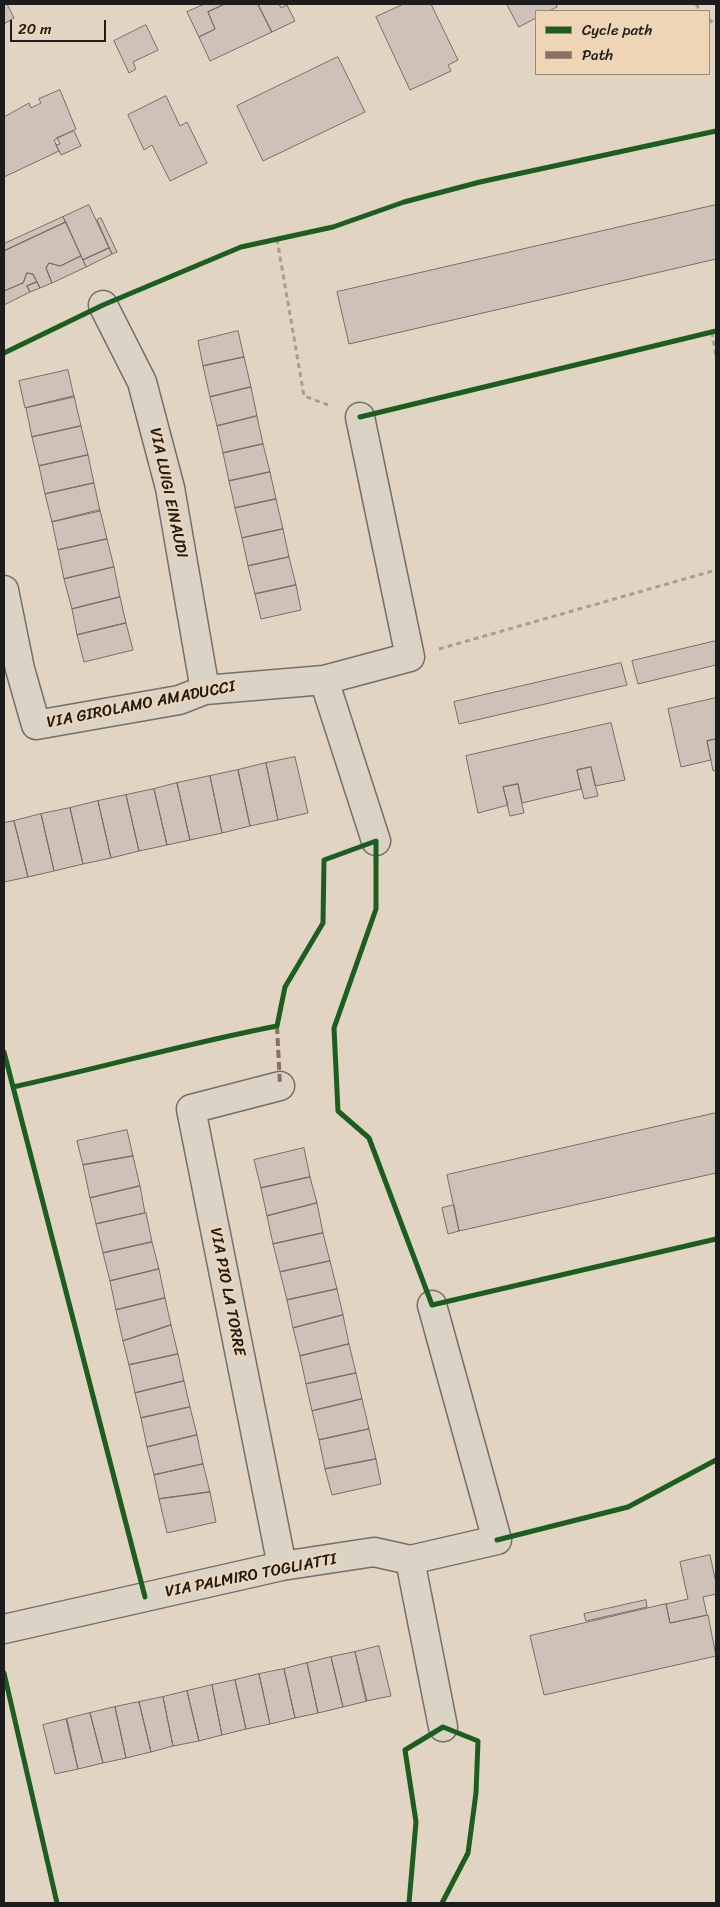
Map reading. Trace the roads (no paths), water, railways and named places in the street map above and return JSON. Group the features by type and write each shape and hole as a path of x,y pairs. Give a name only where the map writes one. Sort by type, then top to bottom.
{"street":[{"name":"VIA LUIGI EINAUDI","path":"104,305 144,390 170,488 205,690"},
{"name":"VIA GIROLAMO AMADUCCI","path":"4,590 8,628 36,725 179,700 205,690 324,680 410,657 360,416"},
{"path":"324,680 376,841"},
{"name":"VIA PIO LA TORRE","path":"280,1086 191,1109 282,1566"},
{"name":"VIA PALMIRO TOGLIATTI","path":"4,1629 282,1566 374,1552 410,1560 497,1540 432,1305"},
{"path":"410,1560 443,1727"}]}
